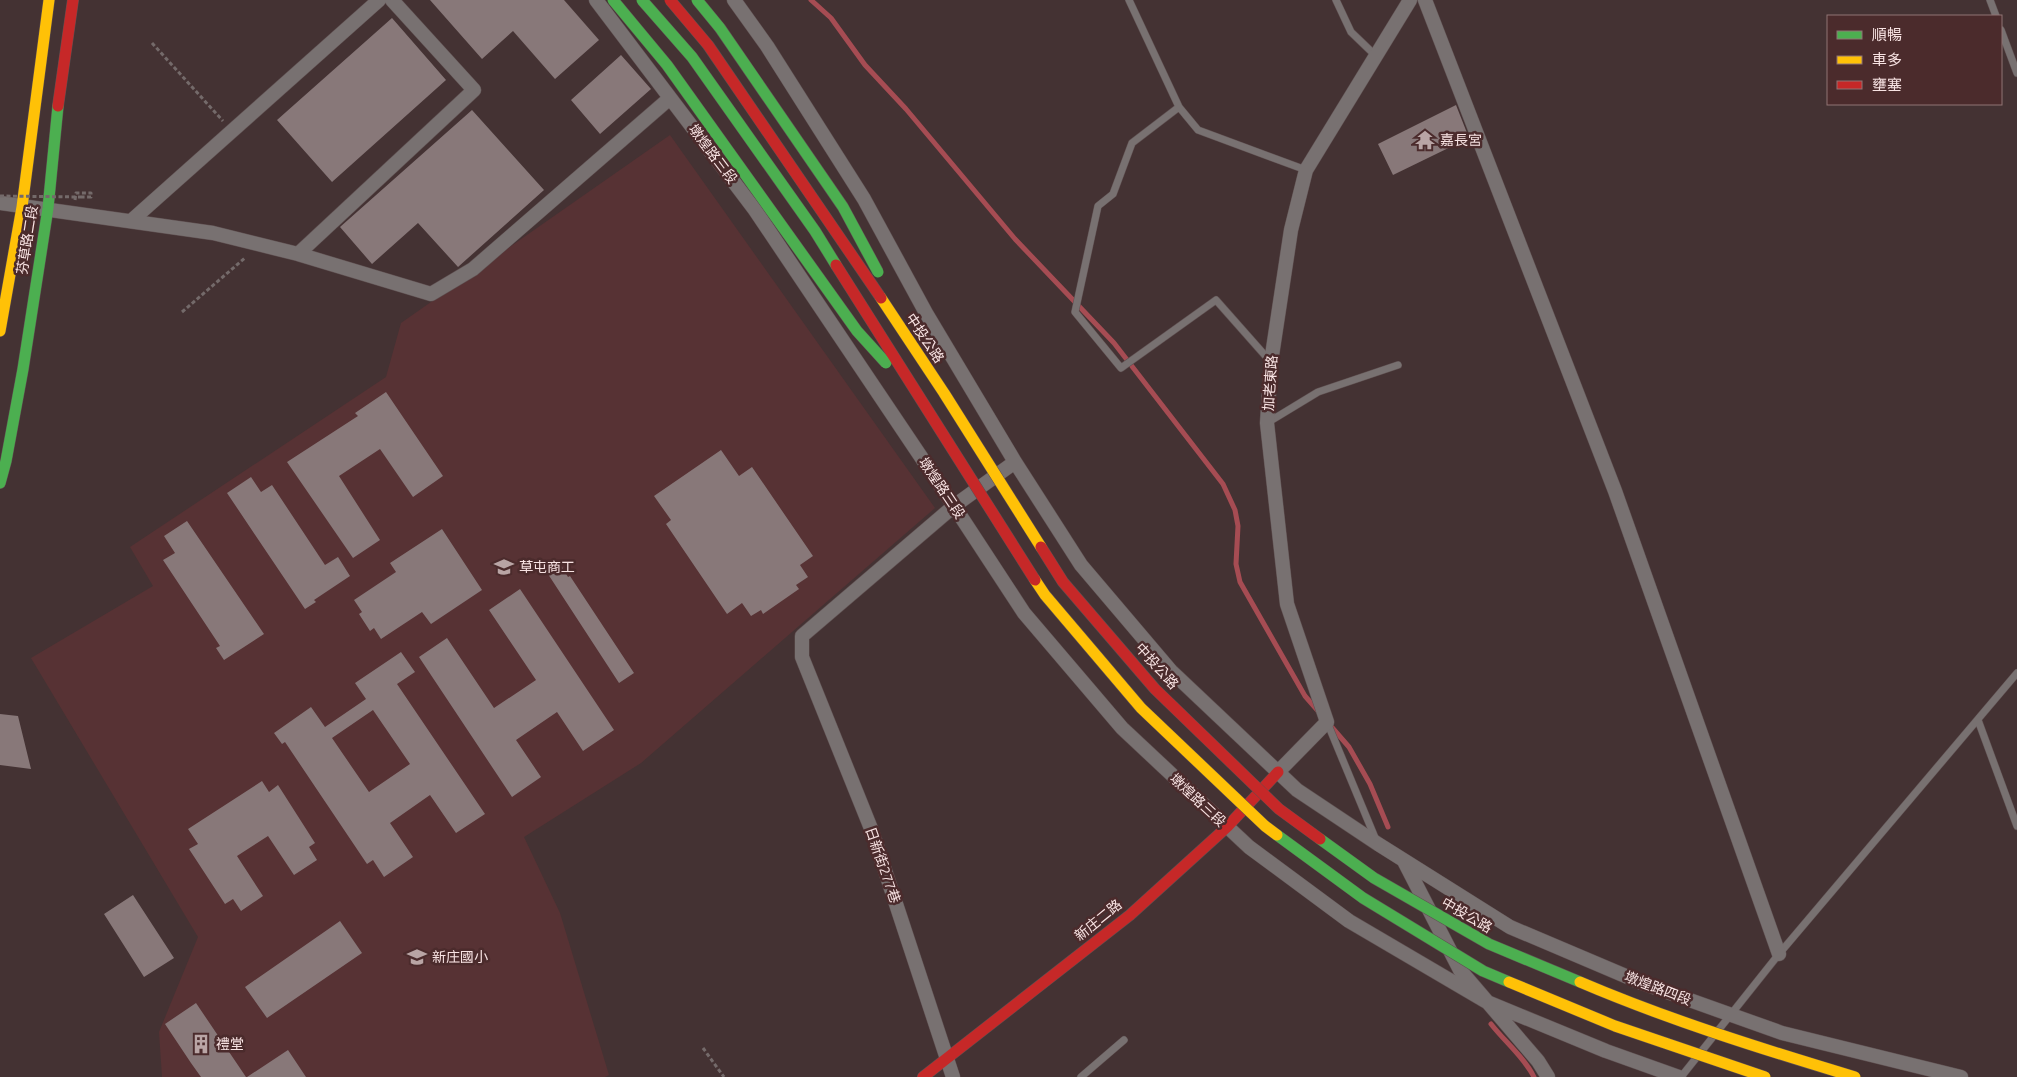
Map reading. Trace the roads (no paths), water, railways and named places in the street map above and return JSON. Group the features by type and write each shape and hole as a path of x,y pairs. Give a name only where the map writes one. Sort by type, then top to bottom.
{"main road":[{"name":"芬草路二段","path":"0,332 22,207 49,0"},
{"name":"芬草路二段","path":"0,483 6,461 23,369 48,208 60,87 73,0"},
{"path":"613,0 667,65 858,331 928,412"},
{"path":"642,0 692,57 815,231 1045,595 1141,708 1265,826 1363,898 1484,971 1615,1026 1765,1077"},
{"name":"中投公路","path":"670,0 714,53 829,220 944,393 1063,582 1155,689 1279,809 1374,878 1489,944 1622,1000 1767,1050 1855,1077"},
{"path":"697,0 720,28 843,207 944,393"},
{"name":"新庄二路","path":"923,1077 1130,915 1227,827 1278,772"}],"street":[{"path":"131,221 379,0"},
{"path":"298,254 474,90 392,0"},
{"name":"墩煌路三段","path":"596,0 755,210 1024,613 1122,728 1249,847 1349,921 1487,1002"},
{"path":"734,0 767,46 864,199 926,313 1015,462 1081,565 1171,670 1297,790 1378,844"},
{"name":"加老東路","path":"1327,722 1286,604 1267,424 1271,362 1291,230 1306,170 1410,0"},
{"path":"1425,0 1615,491 1779,954"},
{"path":"0,203 22,207 48,208 213,232 298,254 431,294 472,269 670,98"},
{"path":"755,210 835,154"},
{"path":"954,506 1015,462"},
{"name":"日新街277巷","path":"953,1077 872,831 802,657 802,636 954,506"},
{"path":"1278,772 1327,722"},
{"name":"墩煌路四段","path":"1378,844 1510,927 1642,983 1782,1033 1961,1077"},
{"path":"1404,860 1460,970 1538,1061 1548,1077"},
{"path":"1487,1002 1606,1050 1680,1077"}],"lane":[{"path":"1129,0 1179,107 1198,130 1306,170"},
{"path":"1336,0 1351,32 1376,56"},
{"path":"1990,0 1996,15"},
{"path":"2002,33 2017,73"},
{"path":"1179,107 1132,142 1113,194 1098,206 1075,312 1121,368 1216,300 1271,362"},
{"path":"1267,424 1318,392 1398,366"},
{"path":"1680,1077 1779,954 2017,673"},
{"path":"1978,720 2017,826"},
{"path":"1327,722 1378,844"},
{"path":"1081,1077 1124,1040"}],"waterway":[{"path":"811,0 831,18 865,65 906,109 1015,239 1114,343 1223,484 1235,510 1238,526 1236,564 1240,582 1305,696 1319,712"},
{"path":"1329,724 1349,747 1370,784 1388,827"},
{"path":"1491,1024 1520,1056 1534,1077"}],"place":[{"name":"嘉長宮","path":"1425,140"},
{"name":"草屯商工","path":"504,567"},
{"name":"新庄國小","path":"417,957"},
{"name":"禮堂","path":"201,1044"}]}
